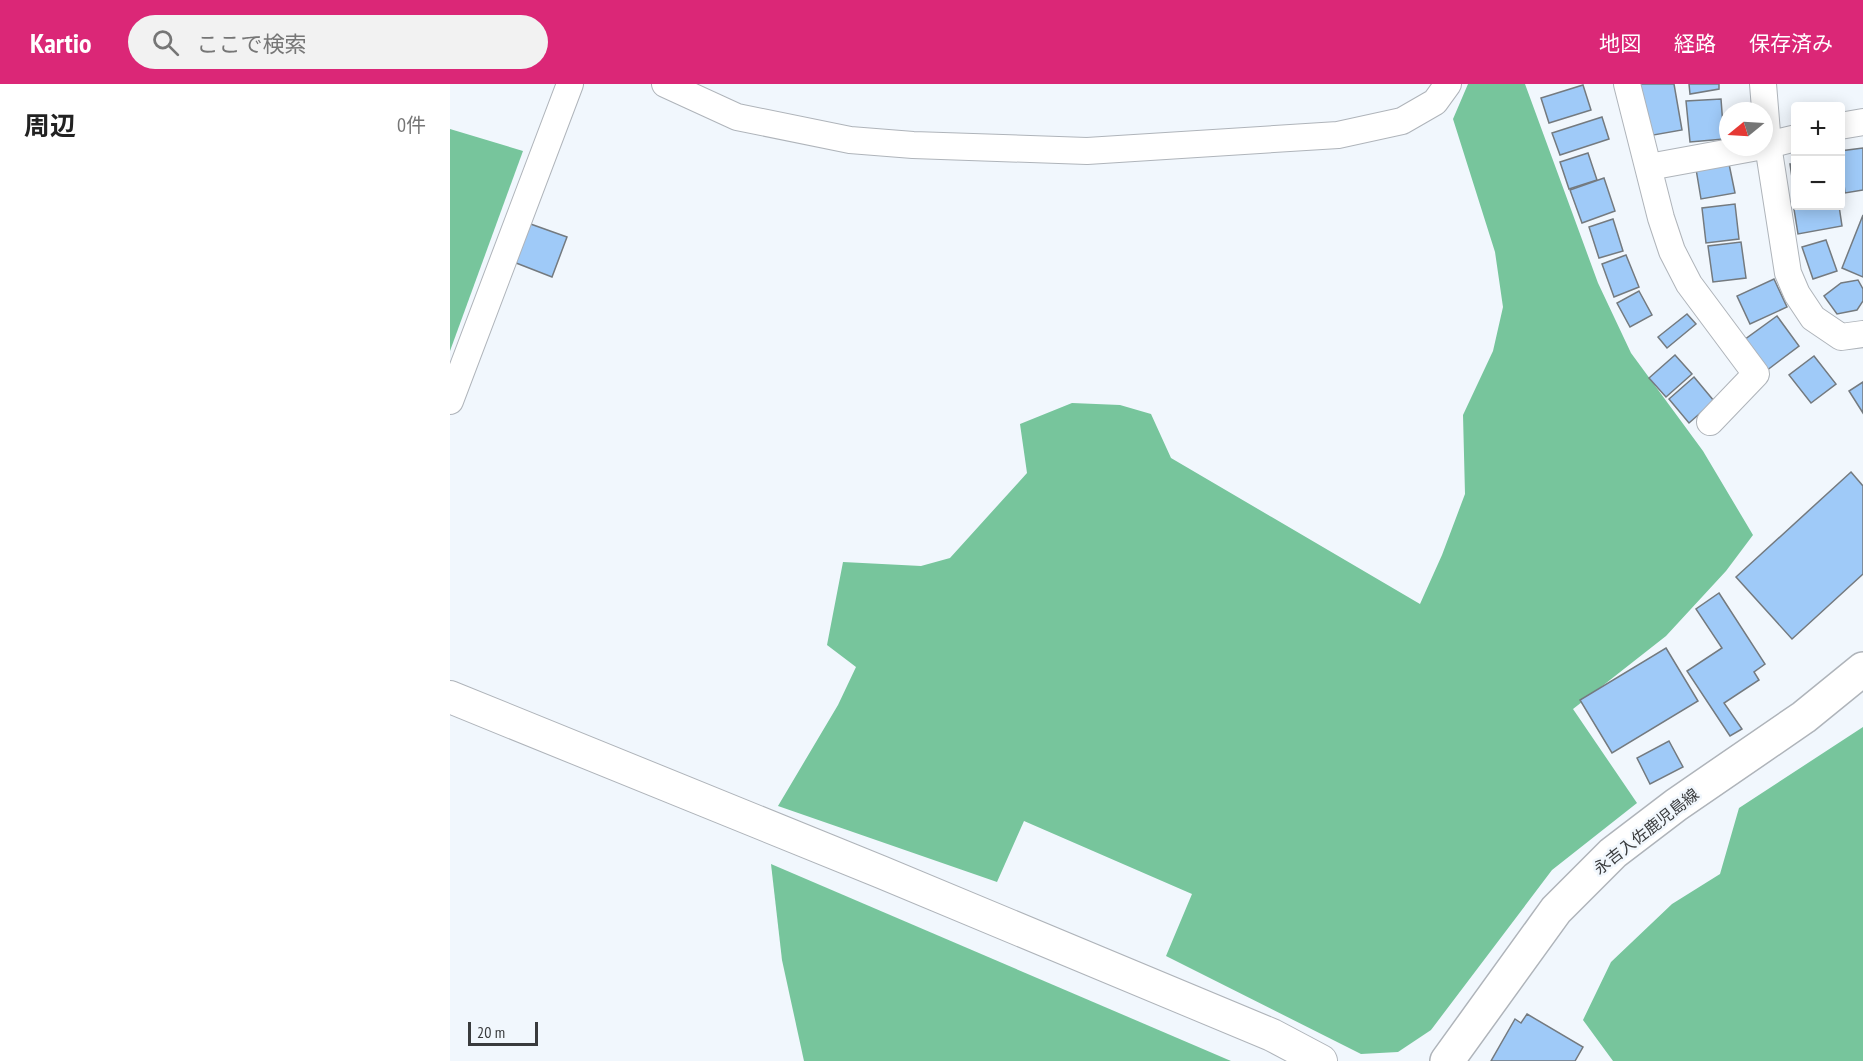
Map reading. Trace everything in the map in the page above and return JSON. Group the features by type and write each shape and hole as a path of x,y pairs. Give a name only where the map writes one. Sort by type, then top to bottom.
{"main road":[{"name":"永吉入佐鹿児島線","path":"1447,1061 1556,910 1613,853 1676,805 1804,717 1863,669"}],"street":[{"path":"450,401 570,84"},
{"path":"665,84 737,117 850,140 924,146 1087,151 1338,135 1402,121 1435,102 1448,84"},
{"path":"1627,84 1660,218 1689,284 1756,374 1710,422"},
{"path":"1763,84 1763,102"},
{"path":"1845,125 1863,122"},
{"path":"1773,144 1791,139"},
{"path":"1649,167 1719,154"},
{"path":"1766,156 1788,273 1797,294 1813,318 1829,330 1841,337 1863,334"},
{"path":"450,697 881,872 1272,1035 1321,1061"}],"green space":[{"path":"1468,84 1525,84 1598,283 1631,353 1703,451 1753,535 1726,571 1666,636 1573,709 1637,803 1552,870 1431,1030 1398,1052 1361,1054 1166,956 1192,894 1024,821 997,882 778,806 838,705 856,667 827,645 843,562 921,566 950,558 1027,473 1020,424 1072,403 1120,405 1151,414 1171,458 1420,604 1442,555 1465,494 1463,415 1493,351 1503,307 1495,252 1453,119"},
{"path":"450,129 523,151 450,351"},
{"path":"1863,727 1863,1061 1613,1061 1583,1020 1611,962 1672,904 1720,874 1739,808"},
{"path":"771,864 1231,1061 804,1061 782,960"}],"building":[{"path":"1639,84 1674,84 1682,130 1648,136"},
{"path":"1689,84 1719,84 1719,89 1690,94"},
{"path":"1583,85 1591,110 1549,123 1541,98"},
{"path":"1721,99 1721,102 1719,102 1719,139 1690,142 1686,101"},
{"path":"1602,117 1609,139 1560,155 1552,133"},
{"path":"1863,148 1863,190 1845,193 1845,150"},
{"path":"1588,153 1597,180 1569,189 1560,162"},
{"path":"1729,164 1735,193 1701,199 1696,169"},
{"path":"1604,178 1615,211 1582,223 1570,190"},
{"path":"1735,204 1739,239 1706,243 1702,208"},
{"path":"1794,210 1840,210 1842,226 1798,234"},
{"path":"1863,215 1863,277 1842,268"},
{"path":"1613,219 1623,251 1599,258 1589,227"},
{"path":"525,222 567,237 552,277 511,261"},
{"path":"1826,240 1837,271 1813,279 1802,247"},
{"path":"1741,242 1746,278 1713,282 1708,246"},
{"path":"1626,255 1639,287 1614,297 1602,264"},
{"path":"1774,279 1787,307 1750,324 1737,296"},
{"path":"1858,280 1863,289 1863,301 1857,310 1837,314 1824,296 1841,283"},
{"path":"1639,291 1652,315 1630,327 1617,303"},
{"path":"1687,314 1696,324 1667,348 1658,337"},
{"path":"1777,316 1799,346 1766,371 1744,340"},
{"path":"1675,355 1692,374 1666,397 1649,378"},
{"path":"1814,356 1836,384 1811,403 1789,375"},
{"path":"1694,377 1714,401 1689,423 1669,399"},
{"path":"1863,382 1863,413 1849,391"},
{"path":"1851,472 1863,486 1863,574 1792,639 1736,577"},
{"path":"1719,593 1765,664 1754,672 1759,680 1724,703 1742,729 1730,736 1687,671 1722,648 1696,609"},
{"path":"1666,648 1698,701 1612,753 1580,700"},
{"path":"1669,741 1683,767 1650,784 1637,758"},
{"path":"1527,1014 1583,1047 1575,1061 1491,1061 1515,1019 1521,1023"}]}
